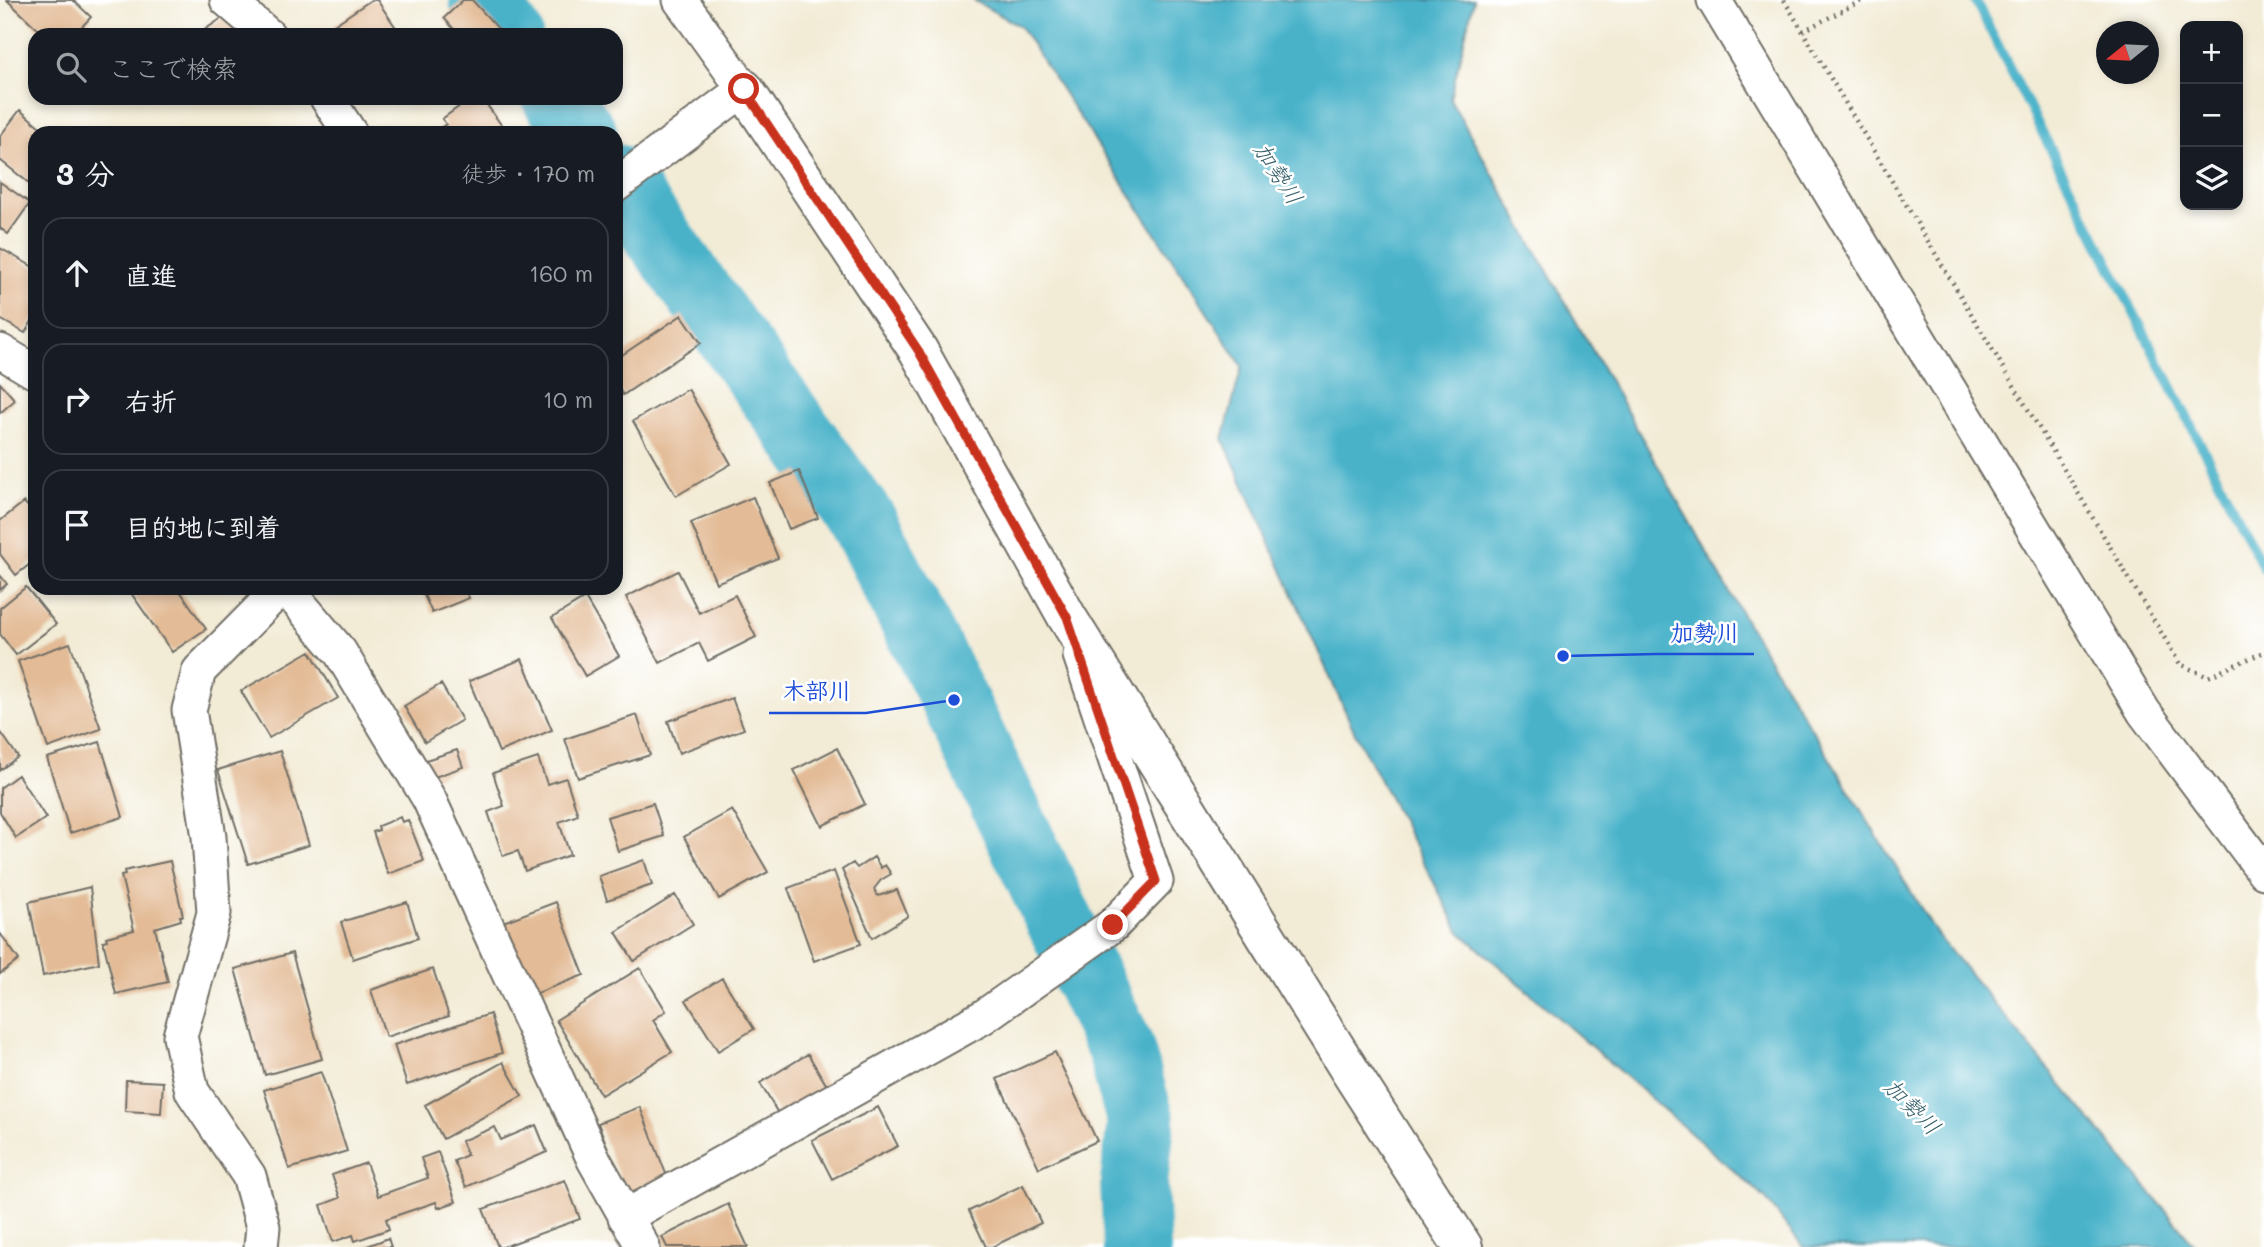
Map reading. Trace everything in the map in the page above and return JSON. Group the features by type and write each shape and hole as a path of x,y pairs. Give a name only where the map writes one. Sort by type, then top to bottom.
{"street":[{"path":"227,0 260,28"},
{"path":"680,0 744,89 918,350 1067,617 1463,1247"},
{"path":"1714,0 2144,712 2264,872"},
{"path":"623,180 744,89"},
{"path":"332,105 345,126"},
{"path":"0,351 28,368"},
{"path":"261,1247 263,1227 249,1176 192,1091 180,1036 214,913 209,837 189,710 199,671 277,595"},
{"path":"290,595 340,652 429,799 594,1160 643,1247"},
{"path":"625,1217 983,1017 1113,925 1156,881 1067,617"}],"path":[{"path":"1784,0 2180,664 2208,677 2264,652"},
{"path":"1803,31 1863,0"}],"water":[{"path":"973,0 1474,0 1450,99 1748,625 1938,936 2196,1247 1803,1247 1765,1198 1460,932 1355,733 1223,439 1242,366 1020,26"}],"building":[{"path":"7,0 73,0 91,17 81,28 37,28"},
{"path":"371,0 377,0 396,28 336,28 334,25"},
{"path":"463,0 472,0 498,28 453,28 444,18"},
{"path":"237,8 250,28 207,28"},
{"path":"461,105 487,105 502,126 443,126 446,124 442,119"},
{"path":"20,110 39,126 28,126 28,182 0,160 0,136"},
{"path":"0,182 28,202 28,206 8,234 0,228"},
{"path":"0,248 28,264 28,328 25,333 0,319"},
{"path":"682,315 701,343 623,395 623,354"},
{"path":"0,383 15,400 0,413"},
{"path":"688,389 731,464 676,496 633,421"},
{"path":"799,471 818,518 789,529 770,483"},
{"path":"753,497 778,558 716,583 691,523"},
{"path":"24,502 28,507 28,566 16,575 0,554 0,521"},
{"path":"678,571 699,613 735,595 756,637 708,661 699,643 660,663 626,597"},
{"path":"0,575 7,584 0,590"},
{"path":"26,587 28,595 32,595 56,624 16,655 0,634 0,608"},
{"path":"132,595 183,595 206,629 172,652"},
{"path":"424,595 468,595 469,598 432,613"},
{"path":"585,598 619,656 585,676 552,618"},
{"path":"70,643 101,729 48,748 18,661"},
{"path":"310,651 338,698 269,738 241,691"},
{"path":"522,659 552,730 499,752 469,681"},
{"path":"441,684 462,720 425,742 404,706"},
{"path":"732,698 744,729 679,753 668,721"},
{"path":"637,715 650,755 578,778 565,739"},
{"path":"0,731 18,757 0,770"},
{"path":"100,742 123,817 70,833 47,758"},
{"path":"837,748 865,804 822,826 794,770"},
{"path":"457,750 463,767 432,778 426,760"},
{"path":"280,751 309,845 248,864 218,770"},
{"path":"538,758 547,784 566,778 578,815 559,822 570,855 525,871 518,851 503,856 488,812 504,806 493,773"},
{"path":"18,775 46,818 16,838 0,812 0,788"},
{"path":"653,803 664,836 618,851 607,817"},
{"path":"732,810 768,872 719,899 684,837"},
{"path":"400,817 402,822 408,820 424,861 388,874 373,832 379,830 378,826"},
{"path":"874,857 881,868 885,865 891,874 881,880 874,889 878,896 897,890 908,916 872,938 842,870 853,863 857,868"},
{"path":"644,860 652,885 607,900 599,876"},
{"path":"170,861 183,916 180,916 181,920 155,928 168,982 116,994 103,941 107,940 106,937 134,930 121,876 125,875 124,871"},
{"path":"834,871 861,944 814,961 788,888"},
{"path":"90,887 99,963 43,976 29,902"},
{"path":"675,895 693,924 634,961 616,932"},
{"path":"407,902 418,938 353,959 341,922"},
{"path":"556,902 584,975 532,995 503,922"},
{"path":"0,933 19,960 0,974"},
{"path":"292,953 322,1059 265,1075 235,969"},
{"path":"640,968 666,1011 653,1020 672,1052 601,1095 556,1020"},
{"path":"433,969 449,1016 386,1037 371,990"},
{"path":"722,978 754,1029 718,1051 686,1000"},
{"path":"490,1014 502,1053 407,1085 394,1045"},
{"path":"1055,1052 1097,1141 1039,1168 997,1079"},
{"path":"808,1054 830,1091 782,1120 760,1083"},
{"path":"503,1062 522,1096 443,1139 425,1105"},
{"path":"321,1072 347,1151 289,1169 264,1090"},
{"path":"126,1080 163,1082 161,1113 125,1111"},
{"path":"640,1107 668,1179 626,1195 598,1123"},
{"path":"878,1107 898,1146 832,1179 812,1140"},
{"path":"536,1125 547,1152 466,1187 454,1161 467,1155 461,1141 495,1127 501,1140"},
{"path":"438,1152 456,1202 438,1208 436,1202 386,1219 389,1229 355,1241 353,1235 333,1242 321,1205 340,1198 332,1175 366,1163 378,1196 428,1178 421,1158"},
{"path":"565,1180 580,1219 498,1247 483,1209"},
{"path":"1023,1185 1041,1223 992,1247 986,1247 969,1211"},
{"path":"728,1204 748,1247 667,1247 662,1237"},
{"path":"388,1238 391,1247 365,1247"}],"waterway":[{"path":"483,0 504,28"},
{"path":"1975,0 2264,569"},
{"path":"561,105 578,126"},
{"path":"623,188 864,523 954,700 1120,1047 1141,1122 1134,1183 1137,1247"}],"place":[{"name":"加勢川","path":"1563,656"},
{"name":"木部川","path":"954,700"}],"route":[{"path":"744,89 918,350 1067,617 1156,881 1113,925"}]}
